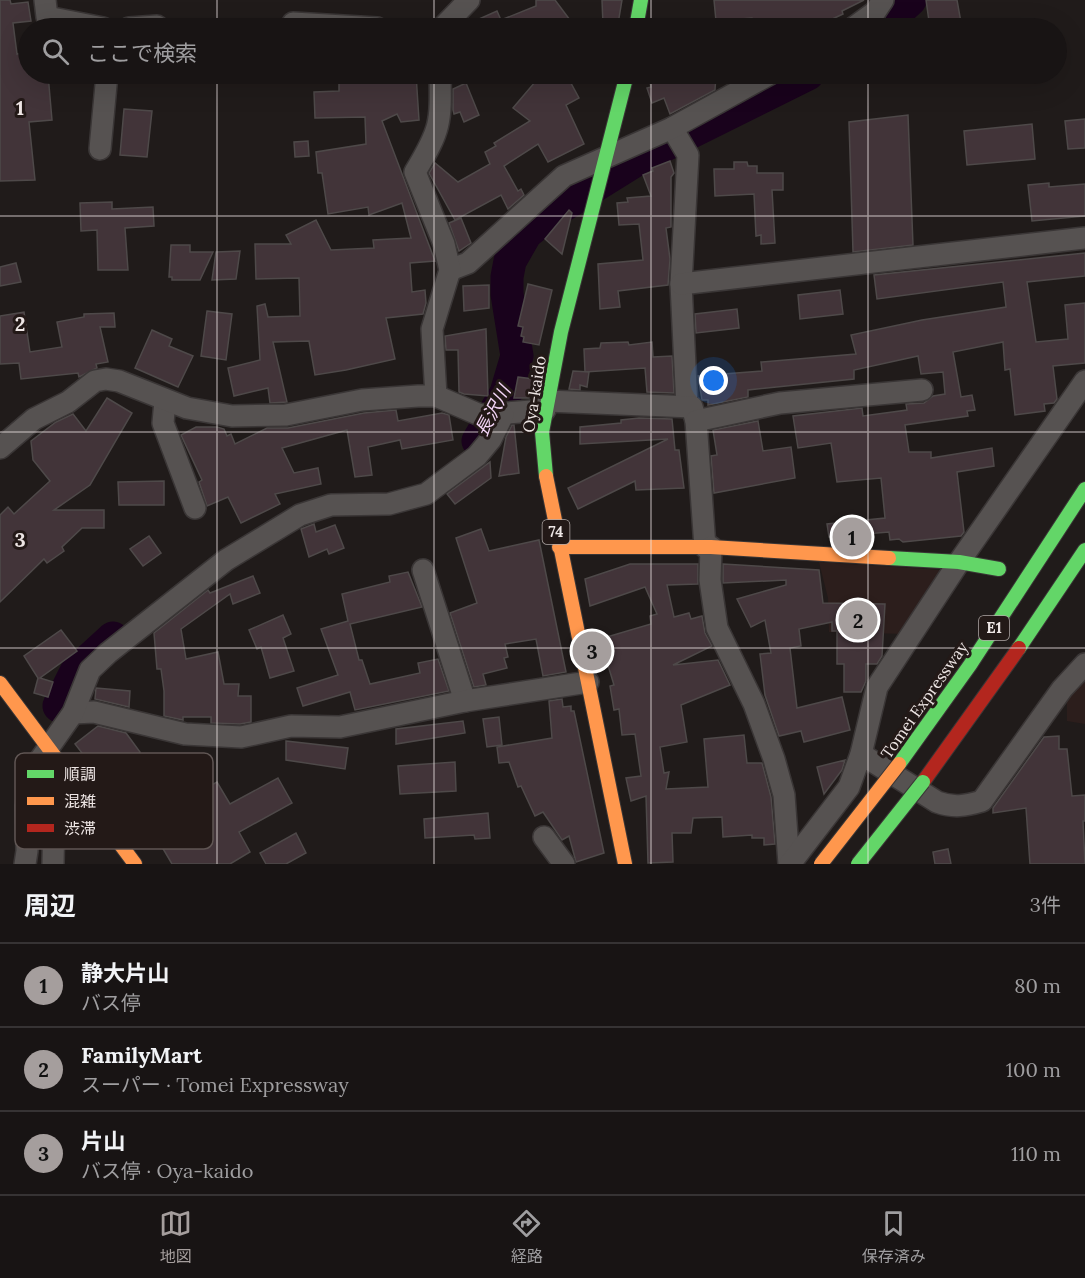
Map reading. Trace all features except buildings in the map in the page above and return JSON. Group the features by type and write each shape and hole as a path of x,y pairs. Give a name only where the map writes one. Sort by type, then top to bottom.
{"main road":[{"path":"638,18 641,0"},
{"name":"Oya-kaido","path":"625,84 561,332 542,432 545,468 559,547 625,864"},
{"name":"Tomei Expressway","path":"821,864 899,764 970,665 1085,489"},
{"path":"559,547 708,547 959,562 999,568"},
{"name":"E1","path":"858,864 923,782 1000,676 1085,550"},
{"path":"0,683 52,753"},
{"path":"124,849 135,864"}],"street":[{"path":"45,0 47,17 52,18"},
{"path":"452,18 469,0"},
{"path":"867,18 875,12 883,0"},
{"path":"100,150 106,84"},
{"path":"436,396 432,329 450,270 444,244 415,172 432,144 442,114 440,84"},
{"path":"450,270 468,263 564,176 672,128 752,84"},
{"path":"672,128 688,155 681,284 691,414 717,628 754,704 774,759 784,795 789,864"},
{"path":"681,284 1085,238"},
{"path":"0,448 34,419 68,402 95,381 119,381 165,401 211,413 255,417 297,413 371,399 436,396 480,415 502,415 546,406 691,414 922,390"},
{"path":"789,864 849,787 861,754 877,687 959,562 1085,381"},
{"path":"165,401 163,423 195,508"},
{"path":"44,753 73,713 87,677 102,658 226,560 300,515 318,508 331,505 389,504 426,494 477,456 491,439 502,415"},
{"path":"423,570 465,700"},
{"path":"861,754 937,802 950,807 965,806 981,801 1062,689 1085,664"},
{"path":"73,713 94,712 112,715 185,734 241,737 291,726 340,727 465,700 588,682"},
{"path":"544,837 564,864"},
{"path":"25,864 27,849"},
{"path":"53,849 53,864"}],"shaded area":[{"path":"819,562 942,570 906,634 829,632 828,598"},
{"path":"1085,667 1085,724 1067,721 1067,686"}],"waterway":[{"name":"長沢川","path":"891,18 910,0"},
{"name":"長沢川","path":"478,441 506,393 517,356 507,294 507,277 510,261 526,233 551,213 641,157 788,84"},
{"name":"長沢川","path":"59,706 76,672 113,638"}],"traffic: fast":[{"path":"638,18 641,0"},
{"path":"546,476 542,432 561,332 624,84"},
{"path":"899,764 970,665 1085,489"},
{"path":"1019,648 1085,550"},
{"path":"889,558 959,562 999,569"},
{"path":"858,864 923,782"}],"traffic: slow":[{"path":"546,476 625,864"},
{"path":"559,547 711,547 889,558"},
{"path":"0,683 52,753"},
{"path":"821,864 899,764"},
{"path":"124,849 135,864"}],"traffic: jam":[{"path":"923,782 1019,648"}],"place":[{"name":"静大片山","path":"852,537"},
{"name":"FamilyMart","path":"858,620"},
{"name":"片山","path":"592,651"}]}
